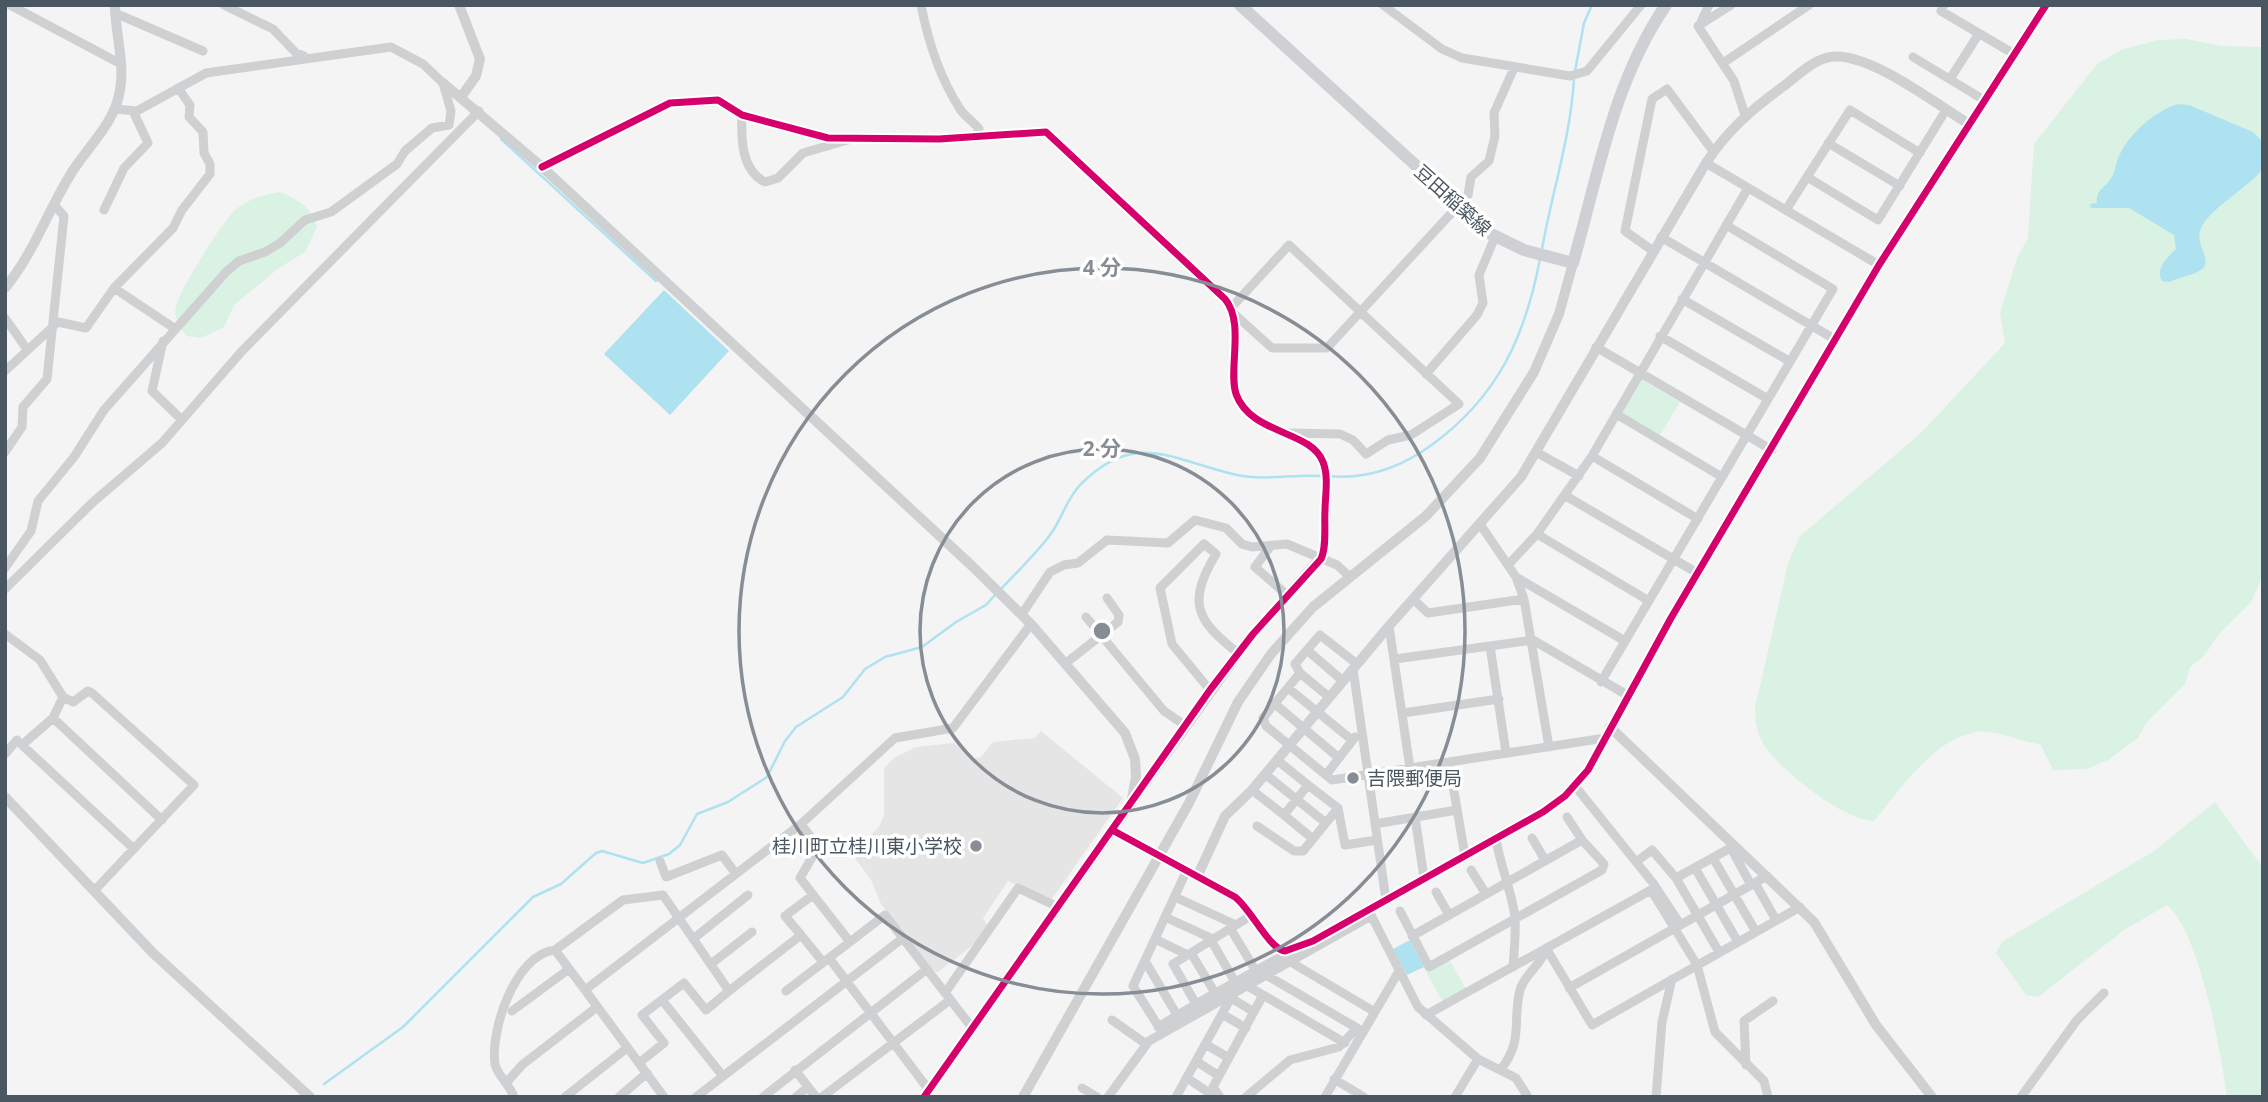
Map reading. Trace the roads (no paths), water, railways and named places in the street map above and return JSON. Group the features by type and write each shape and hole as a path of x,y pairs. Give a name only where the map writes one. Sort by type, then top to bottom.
{"main road":[{"name":"豆田稲築線","path":"1240,5 1496,238 1573,263"},
{"path":"1573,263 1618,101 1636,56 1666,5"}],"street":[{"path":"10,5 121,64"},
{"path":"224,5 273,29 296,53 306,57"},
{"path":"459,5 480,59 477,76 461,97"},
{"path":"921,5 929,40 946,79 960,109 979,130 975,138"},
{"path":"1383,5 1442,49 1462,58 1570,76 1580,75 1594,63 1641,5"},
{"path":"1698,26 1709,5"},
{"path":"1698,26 1731,5"},
{"path":"1944,5 1941,11 2014,54"},
{"path":"1179,1096 1233,991 1256,971 1287,958 1370,913 1386,900 1543,812 1575,786 1588,770 1627,695 1880,265 2046,5"},
{"path":"1723,63 1807,6"},
{"path":"5,288 29,253 54,205 115,109 121,89 121,64 115,9"},
{"path":"115,9 203,51"},
{"path":"1698,26 1734,81 1745,115"},
{"path":"1950,79 1978,34"},
{"path":"115,109 133,111 206,73 306,57 391,47 423,64 542,167 1031,624 1130,743 1136,777 1131,804"},
{"path":"1160,1030 1133,986 1175,897 1192,874 1225,816 1252,790 1389,626 1521,477 1713,151 1745,115 1817,61 1838,55 1874,66 1969,124"},
{"path":"1913,57 1984,100"},
{"path":"542,167 670,103 718,100 742,115 828,138 975,138 1046,132 1225,299 1231,310 1272,348 1327,348 1468,195 1471,177 1489,161 1495,136 1494,113 1514,68"},
{"path":"5,568 31,531 38,500 74,457 104,410 174,328 239,261 265,252 304,220 331,212 397,164 405,151 432,128 449,125 450,111 443,83"},
{"path":"5,371 26,348 58,322 86,328 114,288 173,228 182,209 210,174 210,164 204,153 203,132 189,117 190,105 178,88"},
{"path":"1653,251 1625,232 1652,99 1667,89 1713,151"},
{"path":"1786,210 1850,110 1920,153"},
{"path":"1807,177 1878,220 1946,110"},
{"path":"104,210 124,167 143,152 148,144 133,111"},
{"path":"5,589 92,503 162,443 242,351 479,111"},
{"path":"742,115 744,152 758,178 765,182 778,178 803,153 851,138"},
{"path":"1828,143 1900,186"},
{"path":"1706,163 1880,265"},
{"path":"1508,565 1537,534 1592,456 1703,261 1748,188"},
{"path":"5,452 22,427 23,407 47,379 64,216 54,205"},
{"path":"1601,682 1833,289 1726,225"},
{"path":"1661,237 1836,340"},
{"path":"1426,374 1477,315 1483,303 1479,275 1496,238"},
{"path":"813,895 785,916 846,981 893,1043 926,1093 1114,831 1210,690 1287,594 1321,559 1324,464 1311,446 1280,433 1252,415 1236,393 1237,355 1231,310 1289,245 1459,404 1411,435 1382,443 1370,453 1363,452 1353,440 1340,434 1280,433"},
{"path":"1023,1097 1160,857 1238,702 1289,632 1349,576 1426,516 1480,458 1534,372 1559,314 1573,263"},
{"path":"114,288 174,328"},
{"path":"1682,299 1789,361"},
{"path":"5,318 26,348"},
{"path":"1660,336 1768,399"},
{"path":"164,340 152,391 182,420"},
{"path":"1596,347 1772,450"},
{"path":"1616,414 1722,477"},
{"path":"1536,452 1579,476"},
{"path":"1592,456 1698,519"},
{"path":"1566,496 1699,575"},
{"path":"1021,614 1050,572 1063,565 1078,563 1107,540 1163,544 1173,540 1195,520 1226,527 1242,544 1270,547 1287,544 1337,565 1349,576"},
{"path":"1480,524 1516,577 1524,599 1549,747"},
{"path":"1537,534 1649,601"},
{"path":"1210,690 1172,644 1160,588 1204,544 1216,554 1200,582 1199,610 1214,633 1238,653"},
{"path":"1270,547 1255,567 1287,594"},
{"path":"1516,577 1625,641"},
{"path":"1066,663 1118,622 1119,615 1107,598"},
{"path":"1413,599 1428,613 1524,599"},
{"path":"1086,617 1164,711 1186,726"},
{"path":"585,990 801,824 895,738 953,728 1031,624"},
{"path":"1389,626 1410,768"},
{"path":"5,634 40,660 63,697 73,702 88,691 92,693 194,785 94,891"},
{"path":"1329,697 1300,673 1294,664 1320,635 1355,666 1361,731 1386,900"},
{"path":"1395,659 1533,640 1627,695"},
{"path":"1490,646 1506,753"},
{"path":"1307,650 1343,681"},
{"path":"1300,673 1263,718 1264,723 1332,780 1605,738"},
{"path":"1288,688 1352,740"},
{"path":"63,697 53,718 22,745 134,849"},
{"path":"1403,713 1499,699"},
{"path":"1275,704 1339,758"},
{"path":"53,718 162,820"},
{"path":"1610,727 1733,847 1800,907 1823,933 1876,1025 1932,1097"},
{"path":"1326,775 1361,731"},
{"path":"5,754 17,740"},
{"path":"1277,760 1338,808 1345,845 1377,839"},
{"path":"1449,762 1465,856"},
{"path":"1265,774 1326,823"},
{"path":"1283,815 1308,785"},
{"path":"1575,786 1636,862 1677,926 1697,965 1715,1032 1767,1085 1768,1097"},
{"path":"1252,790 1313,839"},
{"path":"7,801 196,996 310,1097"},
{"path":"1256,826 1294,851 1303,851 1338,808"},
{"path":"1375,824 1457,810"},
{"path":"1415,817 1424,878"},
{"path":"1399,911 1429,967 1515,919 1602,870 1604,864 1581,840 1567,817"},
{"path":"801,824 818,846 800,878 850,942"},
{"path":"1114,831 1235,897 1287,958 1375,1012"},
{"path":"1532,838 1545,860"},
{"path":"1496,839 1500,868 1507,882 1515,919 1513,967"},
{"path":"1412,936 1581,840"},
{"path":"1676,878 1733,847"},
{"path":"1733,847 1776,920"},
{"path":"1636,862 1652,850 1676,878 1718,953"},
{"path":"660,860 666,877 722,855 736,874"},
{"path":"1713,858 1756,932"},
{"path":"1695,868 1738,942"},
{"path":"1471,870 1486,894"},
{"path":"1569,988 1767,876"},
{"path":"822,1097 893,1043 947,996 1018,888 1058,907"},
{"path":"1426,1015 1651,890 1677,926"},
{"path":"1436,892 1449,915"},
{"path":"514,1097 508,1082 497,1071 495,1055 509,992 528,965 555,950 622,900 663,895 729,991"},
{"path":"693,939 748,895"},
{"path":"1175,897 1233,927 1256,971"},
{"path":"1546,948 1592,1025 1800,907"},
{"path":"1370,913 1399,971 1426,1015 1478,1059 1516,1078 1528,1097"},
{"path":"786,991 885,915 973,1029"},
{"path":"1196,1004 1173,964 1252,915"},
{"path":"1165,917 1212,939 1233,991 1254,1012"},
{"path":"711,964 752,932"},
{"path":"639,1063 664,1044 642,1015 684,983 706,1010 801,935"},
{"path":"696,1097 903,938"},
{"path":"1155,939 1189,954 1215,993"},
{"path":"1501,1069 1517,1039 1520,991 1543,959 1546,948"},
{"path":"555,950 664,1097"},
{"path":"1160,1030 1266,975 1287,958"},
{"path":"1145,961 1177,1015"},
{"path":"763,1097 927,969"},
{"path":"512,1011 569,970"},
{"path":"1246,1097 1290,1060 1345,1043 1375,1012 1399,971"},
{"path":"1266,975 1360,1030"},
{"path":"1656,1097 1662,1022 1672,979"},
{"path":"1246,985 1345,1043"},
{"path":"1108,1097 1146,1044 1177,1015 1215,993 1233,991"},
{"path":"2021,1097 2077,1020 2104,993"},
{"path":"1187,1078 1208,1092 1217,1094 1219,1076 1263,995"},
{"path":"662,1000 722,1075"},
{"path":"1746,1065 1744,1021 1773,1000"},
{"path":"508,1082 522,1065 597,1007"},
{"path":"1222,1014 1245,1028"},
{"path":"1112,1020 1146,1044"},
{"path":"1325,1097 1360,1030"},
{"path":"1205,1044 1229,1058"},
{"path":"565,1097 627,1048"},
{"path":"1455,1097 1478,1059"},
{"path":"1196,1060 1219,1076"},
{"path":"795,1070 816,1097"},
{"path":"619,1097 647,1073"},
{"path":"1334,1079 1364,1097"},
{"path":"796,1097 808,1087"},
{"path":"1082,1088 1097,1097"}],"water":[{"path":"2178,104 2189,105 2253,132 2263,142 2263,160 2258,175 2215,210 2202,226 2199,238 2206,263 2204,267 2198,272 2170,282 2162,281 2160,272 2163,264 2176,249 2174,235 2129,208 2091,208 2090,204 2097,203 2099,193 2112,177 2118,157 2137,130 2152,117"},
{"path":"664,290 729,351 670,415 604,354"},
{"path":"1410,940 1424,967 1407,975 1393,949"}],"waterway":[{"path":"1575,71 1584,23 1592,5"},
{"path":"1542,249 1565,143 1574,78"},
{"path":"501,139 656,281"},
{"path":"1328,476 1371,474 1397,465 1433,444 1475,406 1505,363 1517,339 1540,259"},
{"path":"1000,590 1050,535 1080,485 1100,468 1119,457 1156,453 1248,477 1322,476"},
{"path":"324,1084 403,1027 533,897 561,884 596,853 602,851 643,863 669,854 680,845 697,814 728,802 767,777 785,741 796,727 843,697 865,669 885,657 922,647 956,622 986,605 995,595"}],"place":[{"name":"吉隈郵便局","path":"1353,778"},
{"name":"桂川町立桂川東小学校","path":"976,846"}]}
